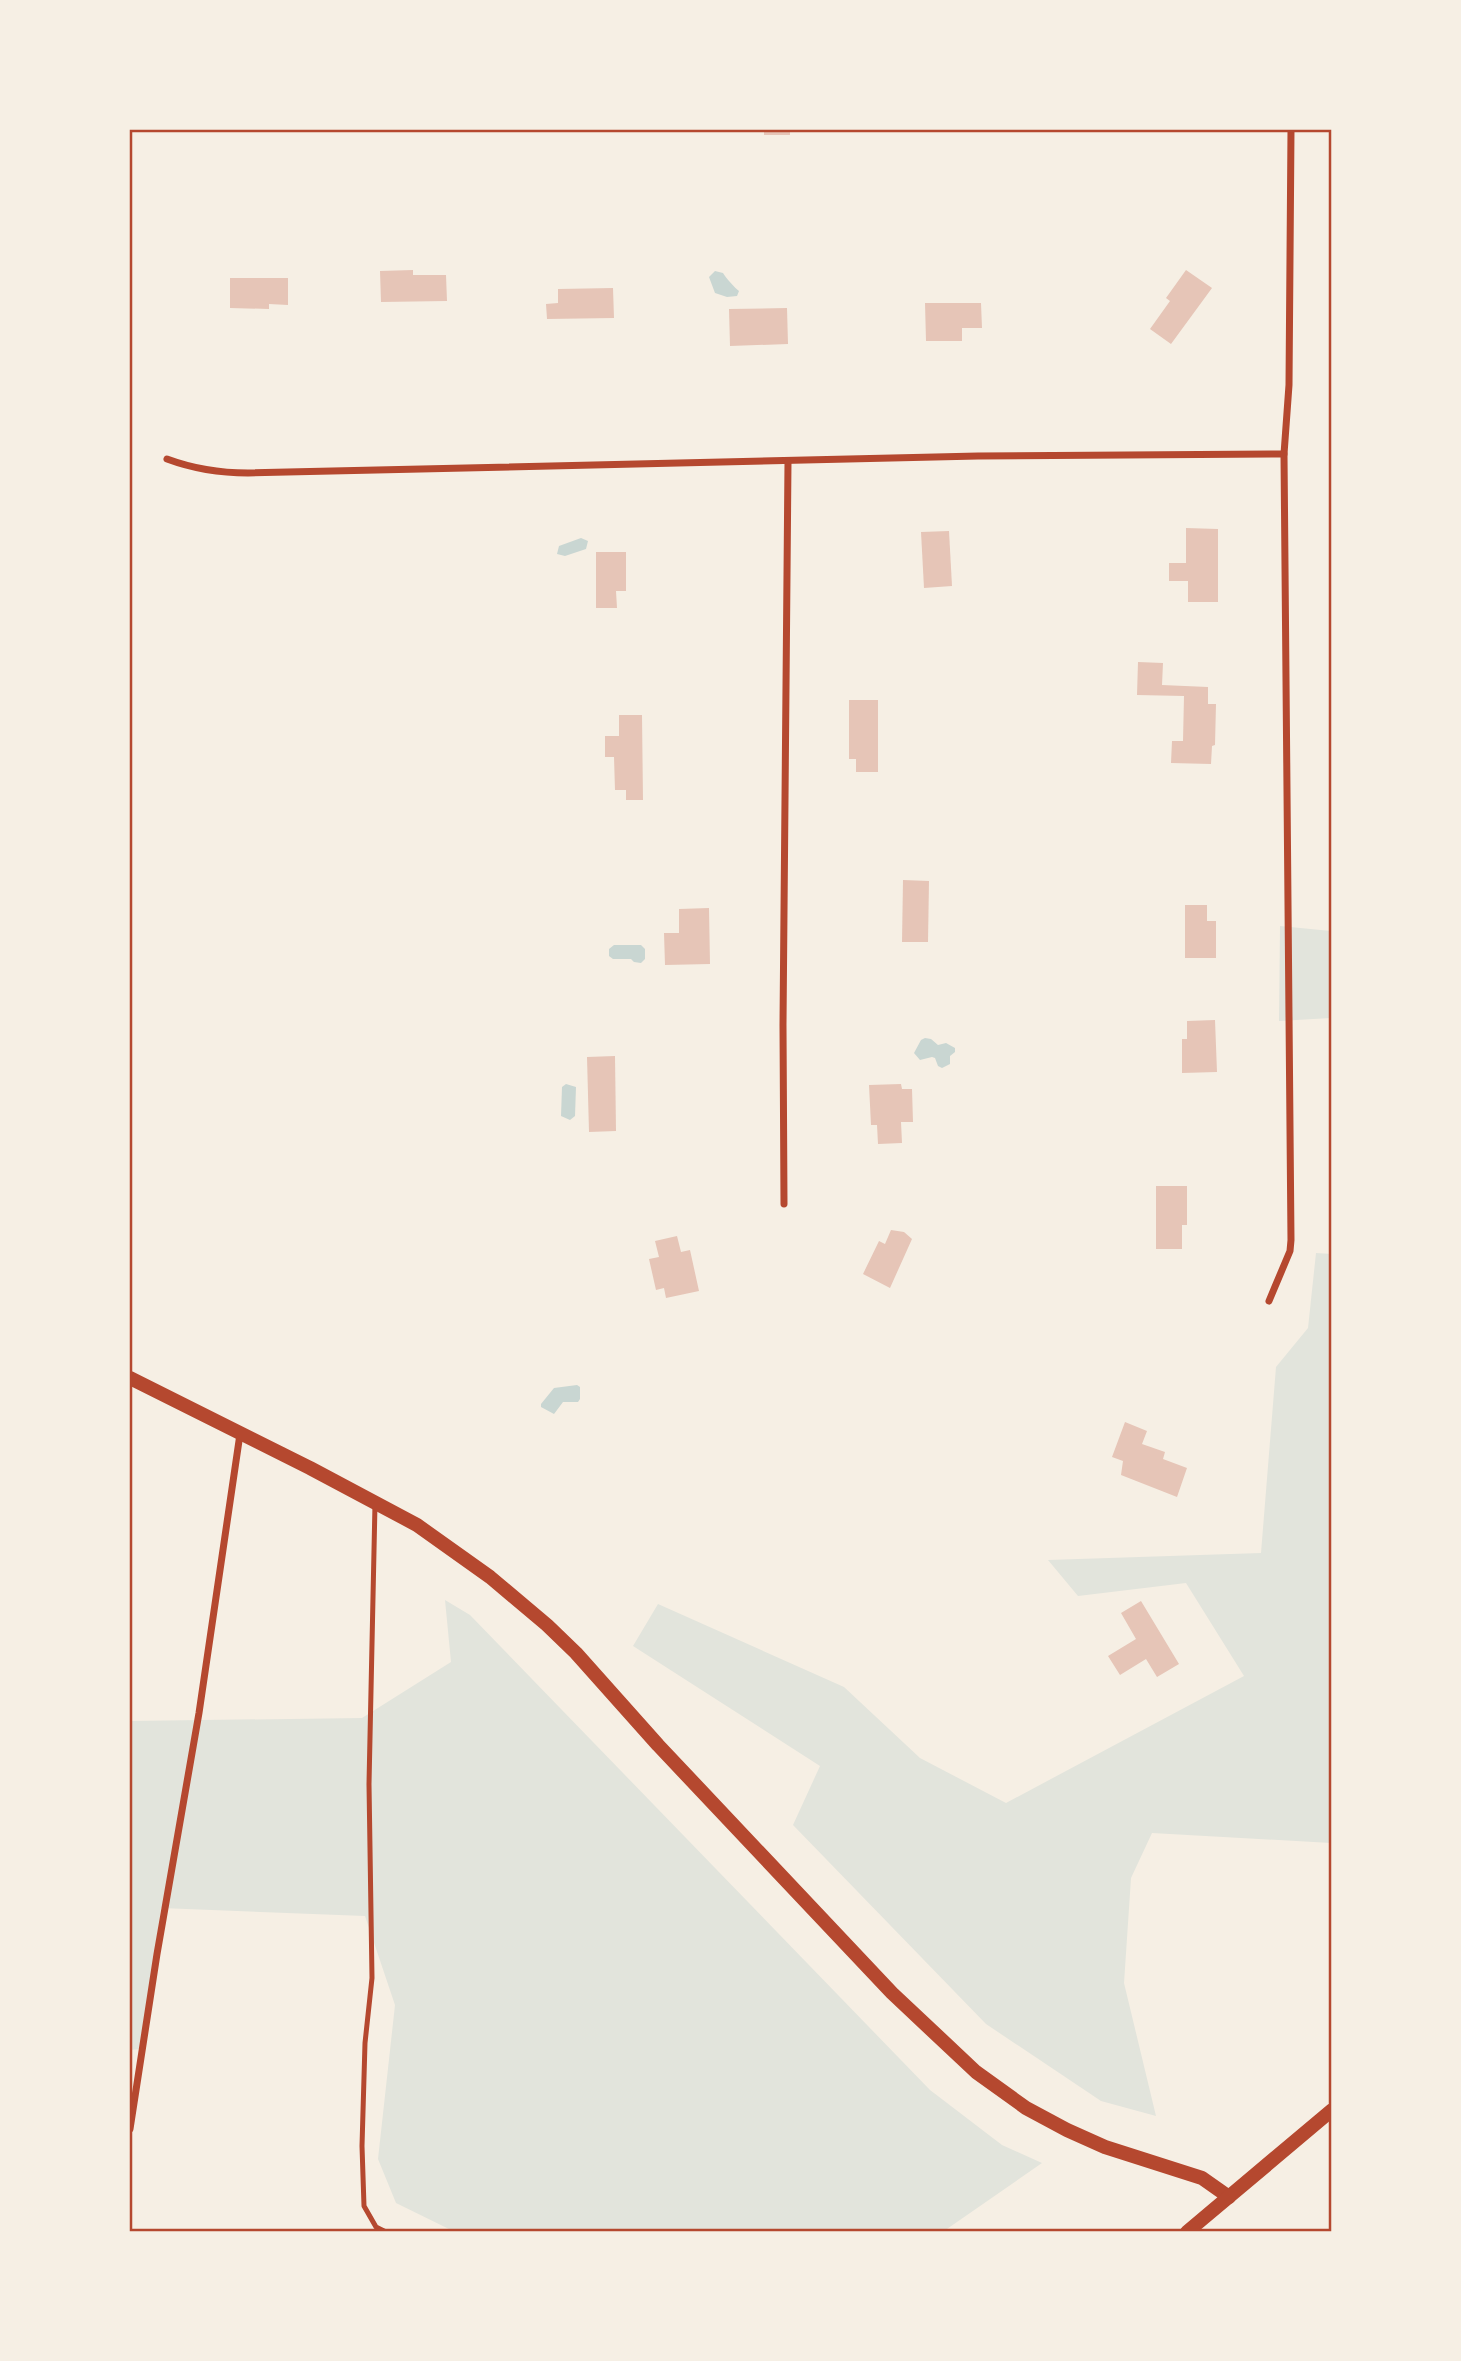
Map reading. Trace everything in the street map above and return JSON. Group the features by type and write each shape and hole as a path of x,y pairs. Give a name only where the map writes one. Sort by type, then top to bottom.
{"main road":[{"path":"130,1378 418,1525 490,1577 547,1625 892,1993 976,2072 1015,2101 1067,2130 1105,2147 1202,2178 1229,2197"},
{"path":"1187,2231 1332,2110"}],"street":[{"path":"1269,1301 1290,1251 1291,1240 1283,453 1289,385 1291,130"},
{"path":"167,459 191,468 220,473 978,456 1283,453"},
{"path":"784,1204 788,461"},
{"path":"130,2129 199,1713 240,1433"}],"lane":[{"path":"375,1504 369,1784 372,1978 365,2043 362,2146 364,2206 376,2227 386,2231"}],"shaded area":[{"path":"715,271 723,273 739,291 737,296 727,297 715,293 709,277"},
{"path":"581,538 588,541 586,549 565,556 557,554 559,546"},
{"path":"1280,926 1331,931 1331,1018 1279,1021"},
{"path":"614,945 641,945 645,949 645,959 641,963 631,959 613,959 609,956 609,949"},
{"path":"925,1038 938,1045 946,1043 955,1048 955,1052 950,1056 950,1064 942,1068 938,1066 935,1058 920,1060 914,1053"},
{"path":"566,1084 576,1087 575,1116 570,1120 561,1116 562,1087"},
{"path":"1316,1253 1332,1254 1331,1843 1152,1833 1131,1878 1124,1983 1156,2116 1101,2101 986,2024 793,1825 820,1766 633,1646 658,1604 844,1687 920,1758 1006,1803 1244,1676 1186,1583 1078,1596 1048,1560 1261,1553 1276,1367 1308,1328"},
{"path":"577,1385 580,1387 578,1402 563,1402 554,1414 541,1407 554,1388"},
{"path":"445,1600 470,1615 930,2090 1002,2145 1042,2163 944,2231 453,2231 396,2203 378,2159 395,2005 365,1916 161,1908 141,2049 130,2050 130,1721 362,1718 451,1662"}],"building":[{"path":"764,130 790,130 790,135 764,135"},
{"path":"413,270 413,275 446,275 447,301 381,302 380,271"},
{"path":"1186,270 1212,288 1171,344 1150,329 1170,301 1166,298"},
{"path":"230,278 288,278 288,305 269,304 269,309 230,308"},
{"path":"613,288 614,318 547,319 546,304 558,303 558,289"},
{"path":"925,303 981,303 982,328 962,328 962,341 926,341"},
{"path":"787,308 788,344 730,346 729,309"},
{"path":"1186,528 1218,529 1218,602 1188,602 1188,581 1169,581 1169,563 1186,563"},
{"path":"949,531 952,586 924,588 921,532"},
{"path":"596,552 626,552 626,591 616,591 617,608 596,608"},
{"path":"1138,662 1163,663 1162,685 1208,687 1208,704 1216,704 1215,745 1212,746 1211,764 1171,763 1172,741 1183,741 1184,696 1137,695"},
{"path":"849,700 878,700 878,772 856,772 856,759 849,759"},
{"path":"619,715 642,715 643,800 626,800 626,790 615,790 614,757 605,757 605,736 619,736"},
{"path":"903,880 929,881 928,942 902,942"},
{"path":"1185,905 1207,905 1207,921 1216,921 1216,958 1185,958"},
{"path":"709,908 710,964 665,965 664,933 679,933 679,909"},
{"path":"1215,1020 1217,1072 1182,1073 1182,1039 1187,1039 1187,1021"},
{"path":"615,1056 616,1131 589,1132 587,1057"},
{"path":"901,1084 902,1089 912,1089 913,1122 901,1122 902,1143 878,1144 877,1125 871,1125 869,1085"},
{"path":"1156,1186 1187,1186 1187,1225 1182,1225 1182,1249 1156,1249"},
{"path":"891,1230 904,1232 912,1239 890,1288 863,1274 879,1241 885,1244"},
{"path":"677,1236 681,1252 690,1250 699,1291 666,1298 664,1288 656,1290 649,1259 659,1257 655,1241"},
{"path":"1125,1422 1147,1431 1142,1444 1165,1452 1163,1459 1187,1468 1177,1497 1121,1475 1123,1461 1112,1457"},
{"path":"1141,1601 1179,1664 1157,1677 1146,1659 1120,1675 1108,1656 1136,1639 1121,1613"}]}
